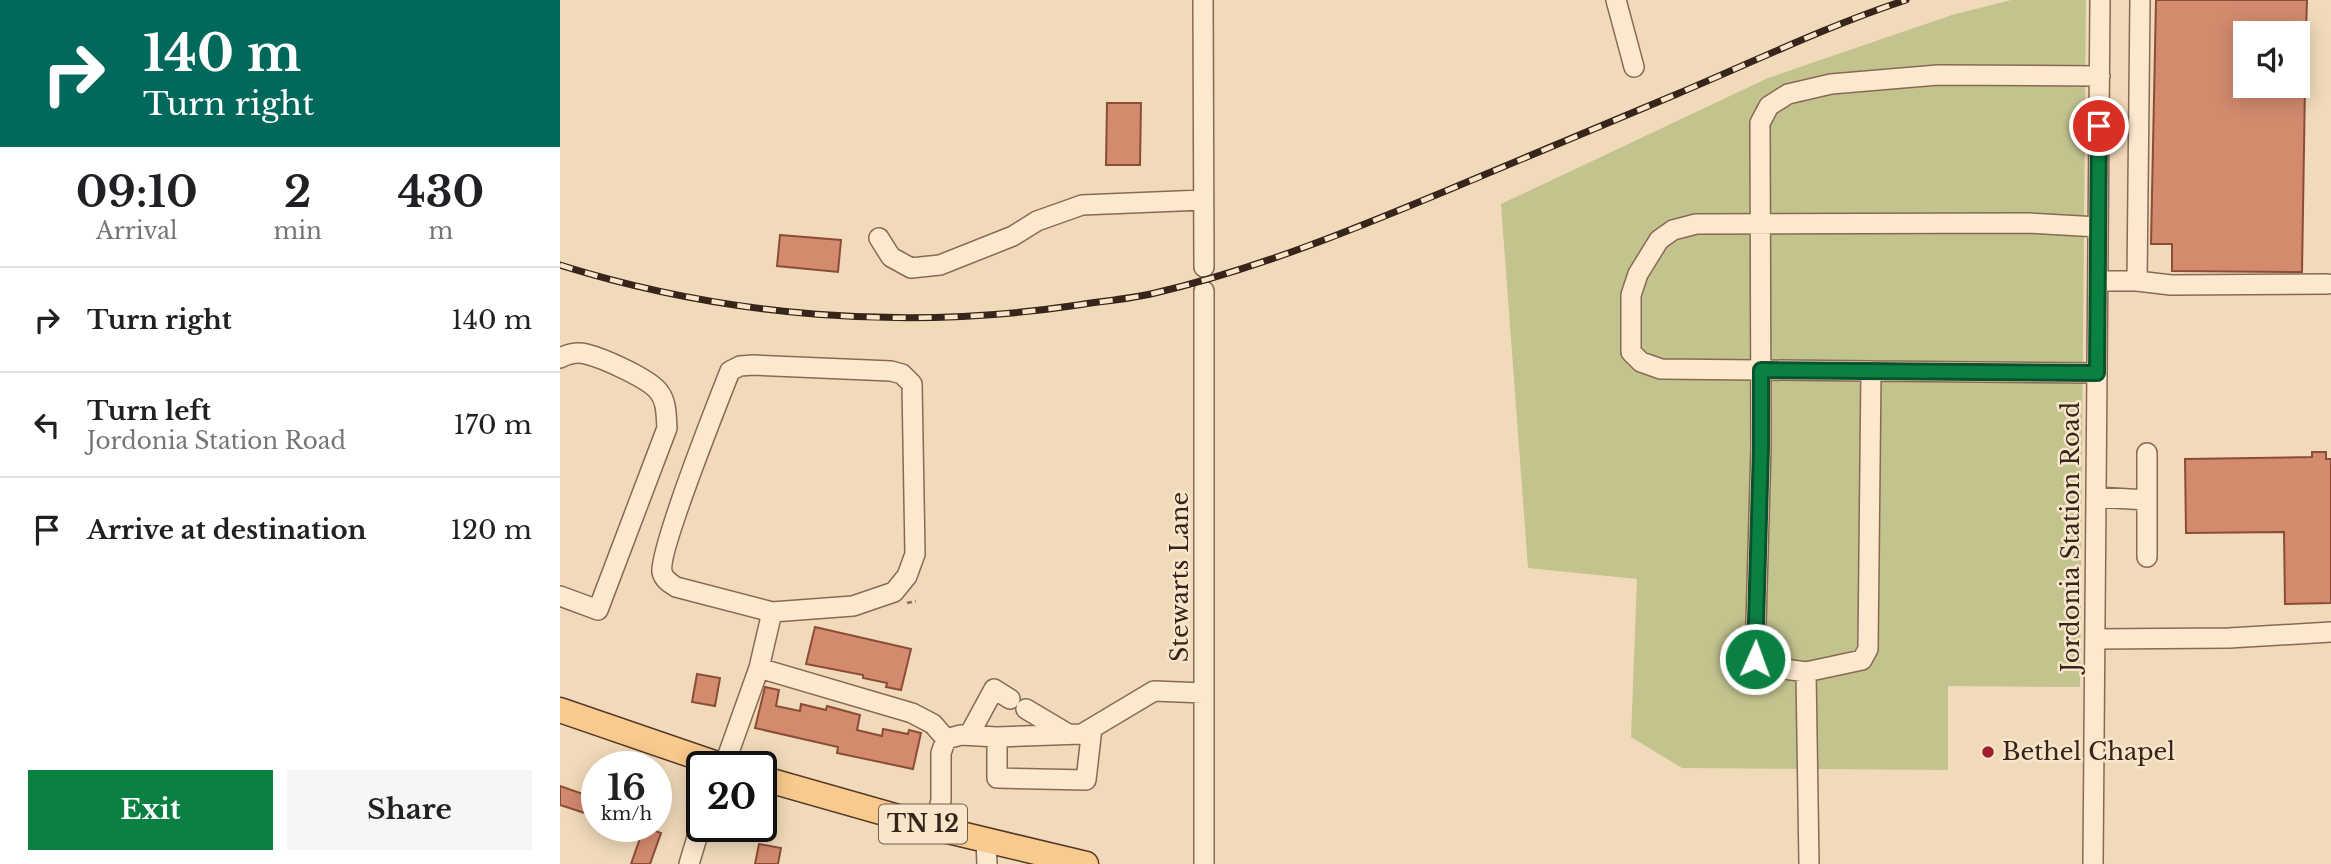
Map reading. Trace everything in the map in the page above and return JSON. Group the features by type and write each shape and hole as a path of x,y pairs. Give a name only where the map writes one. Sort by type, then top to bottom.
{"main road":[{"path":"560,710 686,754"},
{"name":"TN 12","path":"777,783 935,827 986,852 1086,864"}],"street":[{"path":"1203,0 1204,267"},
{"path":"1616,0 1634,67"},
{"name":"Jordonia Station Road","path":"2093,864 2100,0"},
{"path":"2137,281 2140,0"},
{"path":"1871,371 1868,649 1862,660 1806,672 1763,666 1755,659 1761,447 1760,123 1769,106 1788,94 1831,84 1892,77 2100,76"},
{"path":"879,238 891,257 911,268 940,265 1013,236 1037,221 1082,205 1203,200"},
{"path":"2097,373 1661,369 1641,362 1631,352 1631,295 1638,274 1659,240 1673,230 1696,224 2029,223 2098,227"},
{"path":"2098,281 2137,281 2171,285 2328,285"},
{"name":"Stewarts Lane","path":"1204,291 1204,864"},
{"path":"560,358 567,354 585,354 623,369 658,389 664,402 667,428 598,610 560,596"},
{"path":"753,365 891,371 902,374 912,384 914,454 915,554 907,576 894,592 853,606 772,612 676,587 666,580 662,569 677,514 730,371 740,366 753,365"},
{"path":"2147,453 2147,558"},
{"path":"2096,497 2147,500"},
{"path":"727,751 759,668 772,612"},
{"path":"2095,639 2229,638 2331,632"},
{"path":"759,668 912,713 933,724 946,739"},
{"path":"1806,672 1809,864"},
{"path":"969,735 995,689 1069,734"},
{"path":"946,739 969,735 997,737 1082,734 1154,691 1204,693"},
{"path":"997,737 997,778 1086,780 1092,728"},
{"path":"935,827 941,800 942,753 946,739"},
{"path":"689,864 696,842"}],"green space":[{"path":"2011,0 2086,0 2080,687 1948,686 1948,770 1682,768 1631,737 1637,579 1528,568 1501,204 1768,78 1952,15"}],"building":[{"path":"2156,0 2307,0 2306,21 2233,21 2233,98 2305,98 2302,272 2172,271 2172,244 2151,244"},
{"path":"1107,103 1141,103 1140,165 1106,165"},
{"path":"780,235 841,240 838,272 777,266"},
{"path":"2312,452 2326,452 2326,459 2331,459 2331,603 2285,604 2284,532 2186,533 2185,459 2312,457"},
{"path":"815,627 911,649 901,690 886,687 887,683 863,678 863,675 806,664"},
{"path":"697,674 720,678 715,706 692,702"},
{"path":"765,687 779,690 776,706 800,711 801,704 826,710 827,706 860,715 857,730 882,736 883,729 908,734 909,730 921,733 913,769 837,753 838,747 755,728"},
{"path":"560,786 581,793 581,812 560,805"},
{"path":"639,842 658,842 650,864 631,864"},
{"path":"759,844 781,848 778,864 755,864"}],"railway":[{"path":"560,265 687,297 817,314 948,317 1013,313 1146,295 1230,272 1340,234 1819,33 1906,0"}],"place":[{"name":"Bethel Chapel","path":"1988,752"}],"route":[{"path":"1755,659 1761,370 2097,373 2099,126"}]}
